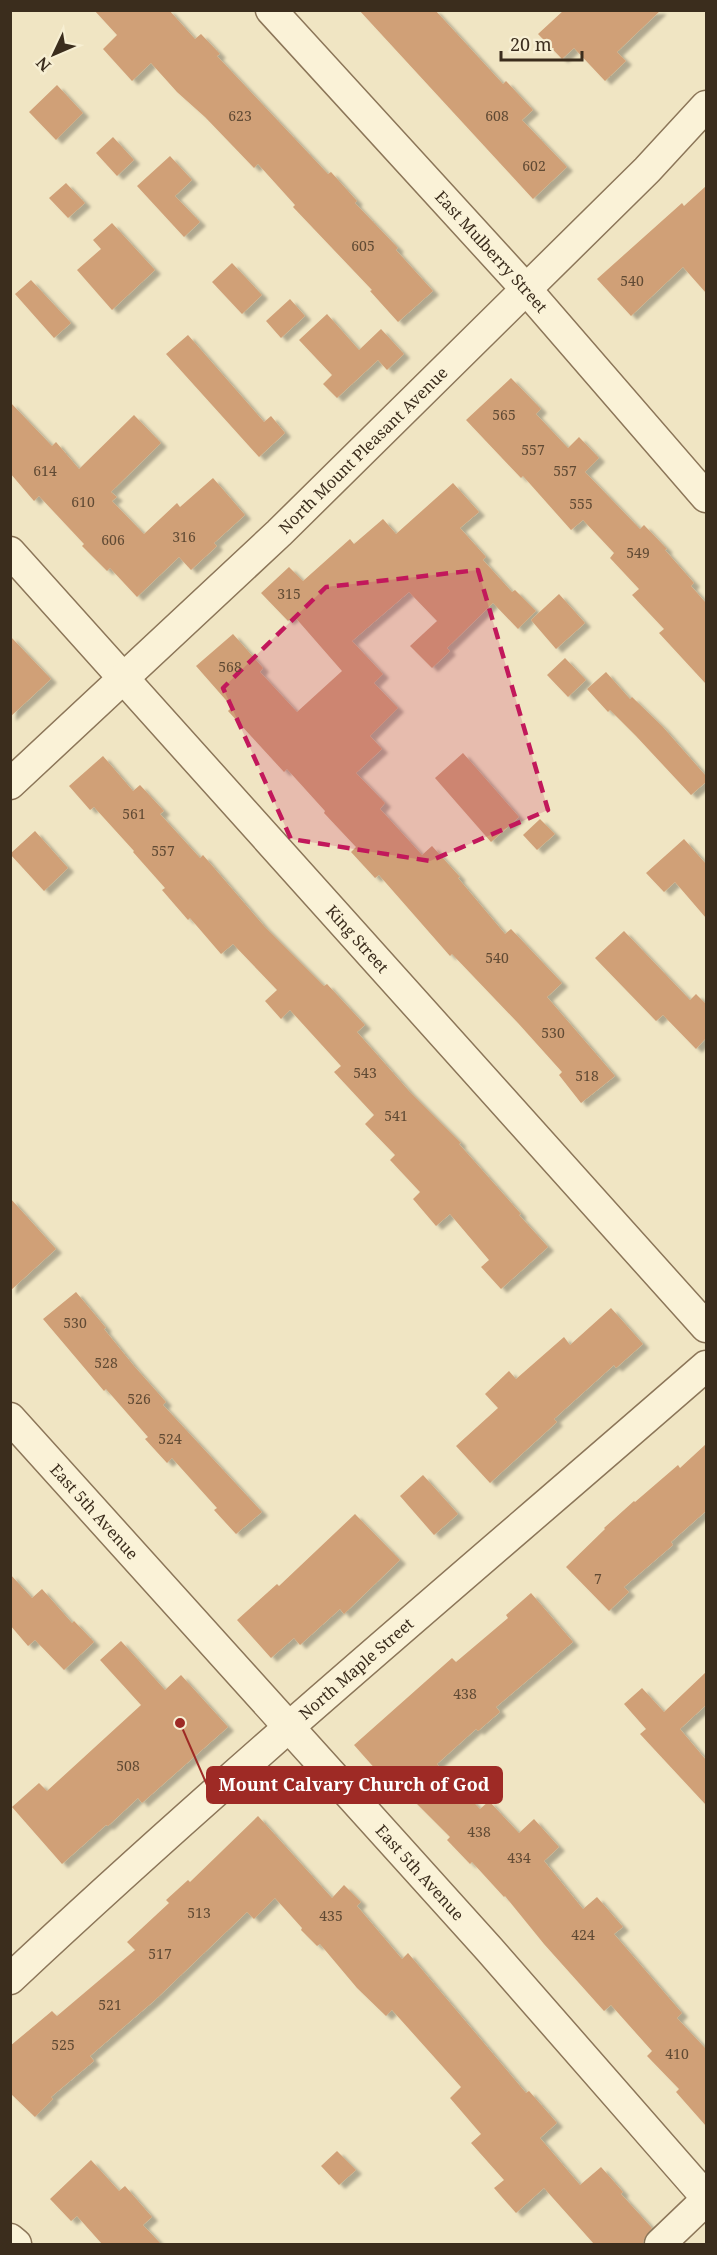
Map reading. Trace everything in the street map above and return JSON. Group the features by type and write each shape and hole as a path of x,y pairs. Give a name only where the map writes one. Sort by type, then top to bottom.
{"street":[{"name":"East Mulberry Street","path":"271,10 526,289 706,497"},
{"name":"North Mount Pleasant Avenue","path":"10,784 287,525 647,170 706,106"},
{"name":"King Street","path":"10,552 706,1327"},
{"name":"North Maple Street","path":"10,1979 81,1912 288,1728 706,1365"},
{"name":"East 5th Avenue","path":"10,1418 489,1949 706,2198"},
{"path":"660,2244 706,2198"},
{"path":"10,2239 16,2244"}],"highlighted area":[{"path":"478,570 548,810 430,861 291,839 223,688 326,587"}],"building":[{"path":"94,10 169,10 195,39 201,34 220,54 217,56 328,174 331,172 357,201 355,203 398,248 396,250 433,291 398,322 370,291 372,290 293,207 295,205 258,164 254,168 151,63 132,81 103,49 117,35"},
{"path":"359,10 435,10 503,84 506,81 533,110 522,120 567,167 533,199"},
{"path":"564,10 661,10 617,52 626,61 605,81 574,48 562,59 538,34"},
{"path":"57,85 83,113 56,140 29,112"},
{"path":"113,137 134,160 117,176 96,153"},
{"path":"170,156 192,180 175,196 200,222 184,237 137,186"},
{"path":"66,183 85,203 68,218 49,198"},
{"path":"706,186 706,293 683,267 631,316 597,279 682,203 684,206"},
{"path":"112,223 155,270 112,310 77,270 101,249 93,240"},
{"path":"232,263 262,295 242,314 212,282"},
{"path":"31,280 71,323 54,338 15,294"},
{"path":"290,299 305,316 281,338 266,321"},
{"path":"327,314 359,350 381,329 404,354 387,370 378,360 337,398 323,384 332,375 299,340"},
{"path":"188,335 264,422 271,416 285,433 259,457 166,354"},
{"path":"511,378 541,409 536,414 568,448 579,437 599,458 585,472 640,529 644,525 694,583 691,586 706,603 706,684 659,633 664,629 632,595 639,589 610,558 614,553 583,520 571,530 523,476 521,478 466,420"},
{"path":"10,402 52,446 56,442 79,469 134,415 161,443 111,492 117,497 112,501 144,534 177,503 180,507 213,478 245,515 214,543 217,546 191,570 179,557 137,597 110,568 107,571 82,546 84,544 39,496 34,501 10,473"},
{"path":"453,483 479,512 460,528 486,557 483,560 512,592 515,590 536,611 518,629 493,603 447,648 450,651 432,668 410,646 437,621 409,592 352,641 383,674 374,683 398,708 370,736 382,749 356,773 385,803 380,809 422,855 432,846 505,934 511,929 562,983 547,997 615,1076 581,1103 559,1075 562,1072 518,1023 452,954 450,956 379,875 375,878 351,852 356,847 287,769 284,772 228,711 232,707 196,666 233,634 263,668 260,672 297,712 342,671 294,616 288,621 261,593 289,567 303,581 350,539 354,544 383,519 396,534"},
{"path":"559,594 585,623 556,649 531,620"},
{"path":"10,636 51,679 10,717"},
{"path":"565,658 586,680 568,697 547,675"},
{"path":"606,672 630,699 632,697 662,726 706,776 706,782 691,795 636,736 610,710 608,712 587,689"},
{"path":"463,753 519,817 491,842 435,778"},
{"path":"103,756 133,791 140,785 164,811 160,814 200,858 203,855 264,926 324,986 327,984 365,1025 357,1032 409,1091 461,1143 459,1144 548,1247 501,1289 481,1267 489,1260 450,1214 436,1226 413,1199 420,1192 390,1160 395,1155 365,1124 374,1115 334,1072 341,1066 290,1010 281,1019 265,1001 277,990 233,944 221,954 162,890 165,888 134,851 94,807 90,810 69,786"},
{"path":"540,819 555,834 537,850 523,835"},
{"path":"35,831 68,868 44,891 10,854"},
{"path":"684,839 706,864 706,918 675,882 664,892 646,873"},
{"path":"624,931 690,1000 696,994 706,1004 706,1038 696,1049 663,1015 656,1021 595,958"},
{"path":"10,1198 56,1249 10,1291"},
{"path":"76,1292 134,1366 166,1402 163,1405 262,1512 236,1534 214,1510 217,1508 172,1458 167,1463 145,1439 148,1437 106,1389 104,1391 43,1319"},
{"path":"611,1308 643,1344 616,1368 614,1365 554,1419 557,1422 490,1483 456,1446 498,1408 485,1394 509,1371 516,1379 564,1337 570,1345"},
{"path":"706,1444 706,1511 671,1542 673,1545 624,1587 629,1592 609,1611 566,1567 634,1501 678,1465 680,1468"},
{"path":"423,1475 458,1514 434,1535 400,1496"},
{"path":"355,1514 400,1560 344,1614 340,1609 300,1645 294,1638 271,1658 237,1620 277,1584 279,1586"},
{"path":"10,1574 32,1598 42,1589 72,1623 74,1621 94,1642 64,1670 35,1640 28,1646 10,1625"},
{"path":"531,1593 573,1642 496,1707 500,1712 478,1731 476,1729 437,1764 480,1809 489,1801 519,1833 534,1819 559,1847 544,1861 583,1909 597,1897 623,1927 614,1934 682,2013 677,2018 706,2049 706,2126 676,2092 679,2089 647,2056 652,2051 611,2005 604,2011 505,1896 447,1840 450,1837 399,1786 394,1790 354,1745 452,1658 456,1662 508,1618 506,1615"},
{"path":"121,1641 165,1690 181,1675 228,1727 142,1803 138,1798 62,1864 12,1807 39,1783 47,1791 141,1705 100,1660"},
{"path":"706,1672 706,1705 680,1729 706,1760 706,1805 640,1734 646,1729 624,1704 642,1688 664,1712"},
{"path":"258,1816 332,1898 344,1885 361,1902 357,1906 402,1959 408,1953 526,2093 529,2091 557,2123 540,2138 580,2185 601,2167 623,2192 621,2194 652,2228 643,2244 594,2244 544,2188 516,2213 494,2188 504,2180 471,2143 481,2134 450,2098 461,2087 392,2010 386,2016 357,1988 320,1944 317,1946 301,1930 302,1928 275,1898 254,1919 247,1912 155,2000 90,2056 94,2061 51,2097 53,2099 35,2117 10,2093 10,2046 52,2011 57,2016 135,1950 127,1942 169,1903 166,1900 188,1880 190,1882"},
{"path":"337,2151 356,2170 339,2185 321,2166"},
{"path":"91,2160 119,2191 125,2186 152,2217 143,2225 161,2244 102,2244 77,2216 71,2221 50,2199"}],"place":[{"name":"Mount Calvary Church of God","path":"180,1723"}]}
